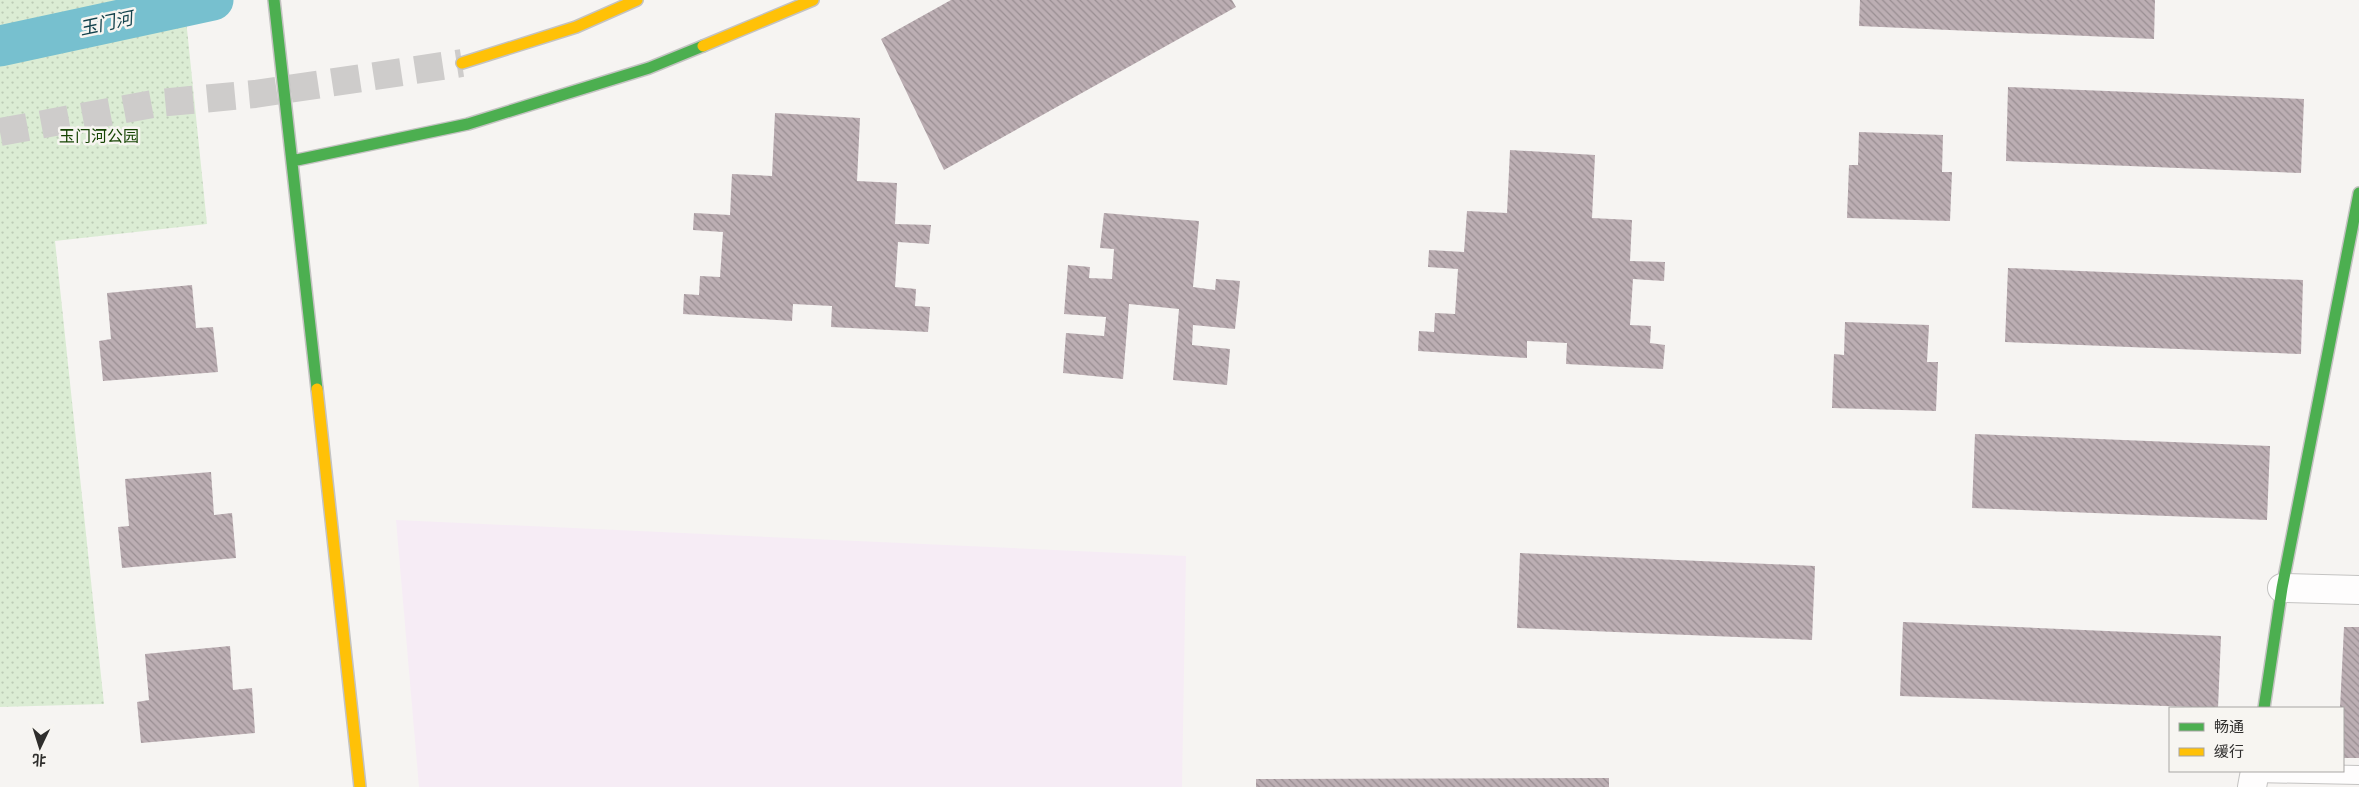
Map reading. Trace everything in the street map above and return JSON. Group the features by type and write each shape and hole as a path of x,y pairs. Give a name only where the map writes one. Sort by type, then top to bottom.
{"street":[{"path":"274,0 360,787"},
{"path":"462,63 576,27 637,0"},
{"path":"292,160 478,121 649,68 813,0"},
{"path":"2264,707 2282,588 2359,193"},
{"path":"2282,588 2359,590"}],"lane":[{"path":"2254,777 2359,775"}],"shaded area":[{"path":"396,520 1186,556 1182,787 419,787"}],"green space":[{"name":"玉门河公园","path":"0,0 184,0 207,224 55,241 104,704 0,707"}],"building":[{"path":"951,0 1232,0 1236,7 944,170 881,39"},
{"path":"1860,0 2155,0 2154,39 1859,26"},
{"path":"2008,87 2304,99 2301,173 2006,161"},
{"path":"775,113 860,118 857,181 897,183 895,224 931,225 929,244 898,242 895,287 916,289 915,306 930,307 928,332 831,327 832,306 793,304 792,321 683,314 684,294 699,295 700,276 720,277 723,232 693,230 694,213 730,215 732,174 772,176"},
{"path":"1859,132 1943,135 1942,172 1952,172 1950,221 1847,218 1849,165 1858,165"},
{"path":"1510,150 1595,155 1592,218 1632,220 1630,261 1665,262 1664,281 1633,279 1630,325 1651,326 1650,343 1665,345 1663,369 1566,364 1567,343 1527,341 1527,358 1418,351 1419,331 1434,332 1435,313 1455,314 1458,269 1428,267 1429,250 1464,252 1467,211 1507,213"},
{"path":"1104,213 1199,221 1193,287 1215,290 1216,279 1240,281 1235,329 1193,325 1192,345 1230,349 1227,385 1173,380 1179,309 1129,304 1123,379 1063,373 1066,333 1104,336 1106,317 1064,314 1068,265 1090,267 1089,278 1112,279 1114,249 1100,248"},
{"path":"2008,268 2303,280 2301,354 2005,342"},
{"path":"192,285 196,328 213,327 218,372 103,381 99,341 111,339 107,293"},
{"path":"1845,322 1929,325 1927,362 1938,362 1936,411 1832,408 1834,354 1844,355"},
{"path":"1975,434 2270,446 2267,520 1972,508"},
{"path":"211,472 214,515 232,513 236,558 122,568 118,527 129,526 125,479"},
{"path":"1520,553 1815,566 1812,640 1517,628"},
{"path":"1903,622 2221,636 2218,707 1900,696"},
{"path":"2344,627 2359,627 2359,758 2344,758 2344,707 2340,707"},
{"path":"230,646 233,690 252,688 255,733 141,743 137,702 149,700 145,654"},
{"path":"1609,778 1609,787 1256,787 1256,779"}],"waterway":[{"name":"玉门河","path":"0,46 213,0"}],"tunnel":[{"path":"0,132 158,103 255,94 462,63"}],"traffic: fast":[{"path":"274,0 317,389"},
{"path":"292,161 468,124 649,68 703,46"},
{"path":"2264,707 2282,588 2359,193"}],"traffic: slow":[{"path":"462,63 576,27 637,0"},
{"path":"703,46 813,0"},
{"path":"317,389 360,787"}]}
